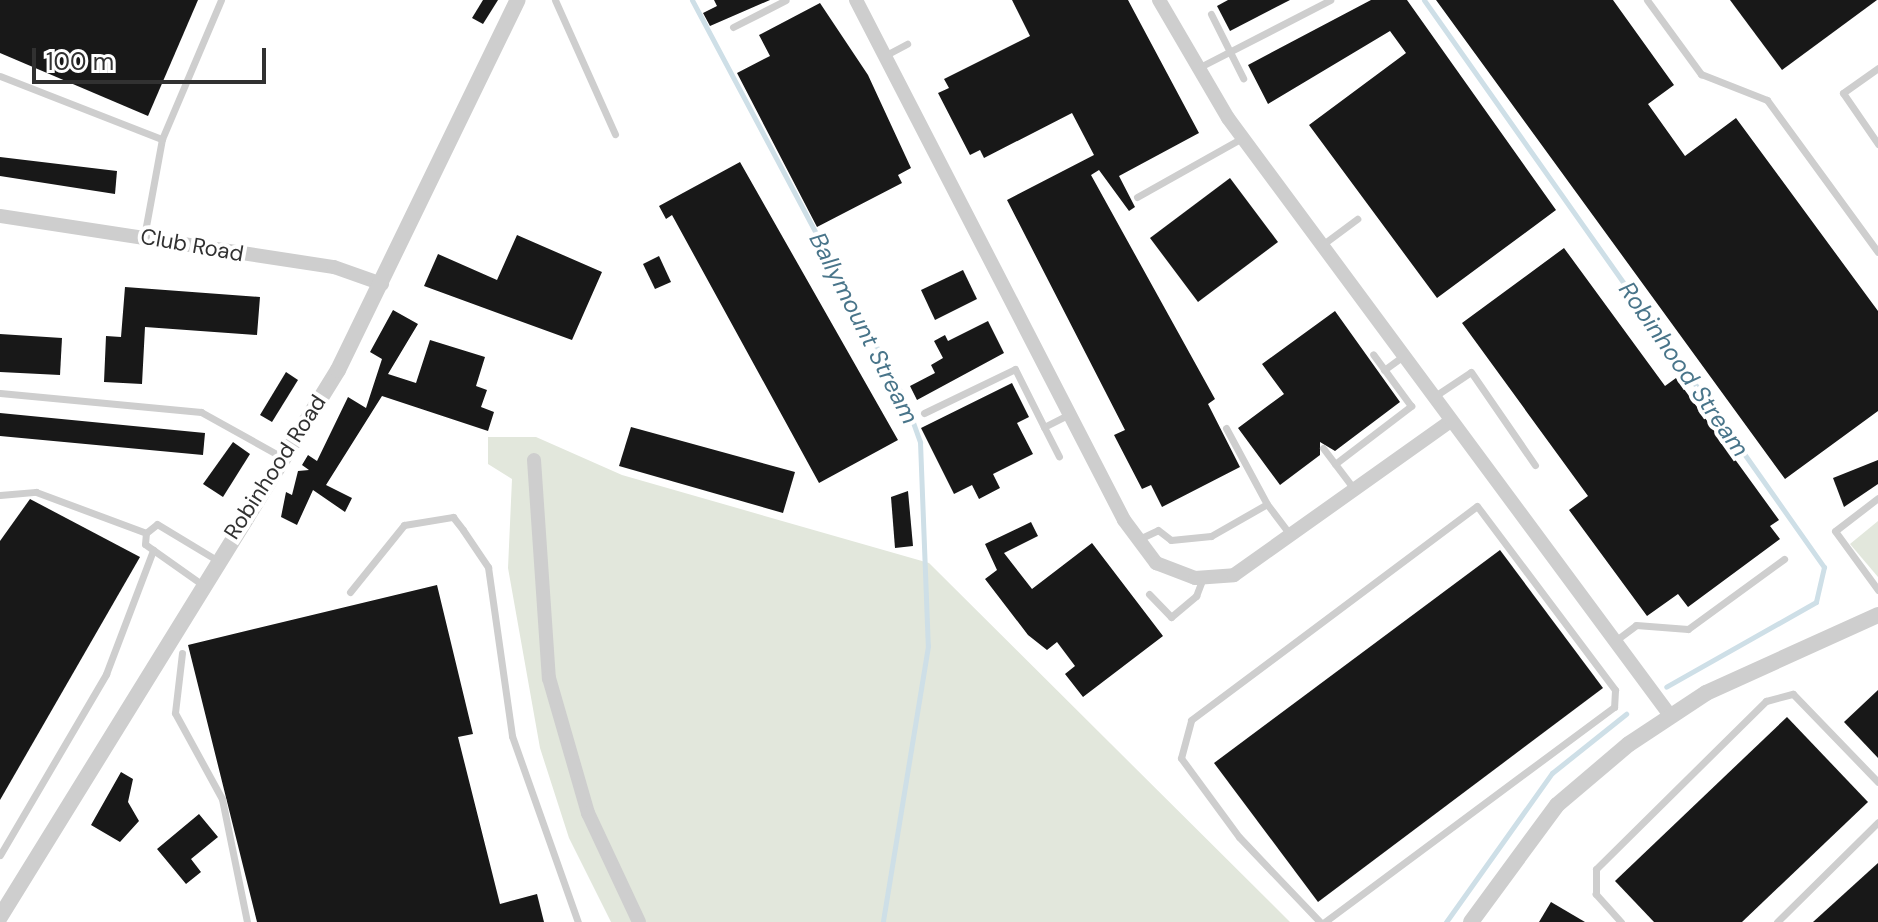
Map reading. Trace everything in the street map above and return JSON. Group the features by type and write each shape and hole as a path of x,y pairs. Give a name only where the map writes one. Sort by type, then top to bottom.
{"street":[{"name":"Robinhood Road","path":"0,917 200,583 282,457 382,284 518,0"},
{"path":"856,0 1135,541 1167,569 1203,578 1234,575 1292,537 1451,421"},
{"path":"1159,0 1194,70 1242,138 1669,714"},
{"name":"Club Road","path":"0,216 334,267 382,284"},
{"path":"534,460 549,678 588,813 639,922"},
{"path":"1471,922 1557,805 1669,714 1878,615"}],"lane":[{"path":"144,237 162,139 221,0"},
{"path":"555,0 615,134"},
{"path":"733,27 786,0"},
{"path":"1194,70 1330,0"},
{"path":"1647,0 1701,74 1767,100 1878,252"},
{"path":"1211,14 1243,78"},
{"path":"886,55 907,44"},
{"path":"1878,68 1843,93 1878,144"},
{"path":"0,76 162,139"},
{"path":"1137,197 1242,138"},
{"path":"1322,245 1357,219"},
{"path":"1335,464 1411,406 1373,354"},
{"path":"1384,370 1403,356"},
{"path":"924,413 1015,369 1059,456"},
{"path":"1433,398 1471,372 1535,465"},
{"path":"0,393 201,412 282,457"},
{"path":"1044,427 1070,414"},
{"path":"1226,428 1267,504 1292,537"},
{"path":"1323,448 1355,491"},
{"path":"0,495 36,492 146,533 153,550 200,583"},
{"path":"1878,498 1835,531 1878,590"},
{"path":"1135,541 1158,530 1171,540 1211,536 1267,504"},
{"path":"1477,506 1615,690 1614,707 1322,922 1239,837 1181,758 1191,720 1477,506"},
{"path":"350,592 404,525 453,517 472,542 488,567 512,736 578,922"},
{"path":"146,533 157,524 215,559"},
{"path":"0,855 106,674 153,550"},
{"path":"1615,641 1636,625 1688,629 1784,559"},
{"path":"1149,594 1171,617 1196,596 1203,578"},
{"path":"182,653 175,713 222,799 247,922"},
{"path":"1621,922 1596,894 1596,869 1766,701 1793,694 1878,782"},
{"path":"1777,922 1878,822"}],"shaded area":[{"path":"488,437 536,437 622,475 929,563 1290,922 611,922 569,838 540,748 508,568 512,479 488,464"},
{"path":"1878,521 1878,577 1850,544"}],"building":[{"path":"0,0 198,0 148,116 0,53"},
{"path":"483,0 498,0 483,24 472,18"},
{"path":"714,0 770,0 710,26 703,13 717,6"},
{"path":"1012,0 1128,0 1199,133 1119,176 1135,207 1129,211 1099,170 1091,175 1215,399 1208,404 1240,467 1162,507 1151,485 1142,489 1114,435 1125,430 1007,200 1094,155 1072,113 984,158 980,150 970,155 938,93 949,88 944,79 1030,36"},
{"path":"1228,0 1290,0 1230,31 1217,6"},
{"path":"1371,0 1407,0 1556,210 1437,298 1309,125 1406,53 1390,31 1268,104 1248,65"},
{"path":"1436,0 1613,0 1674,85 1648,104 1685,156 1736,118 1878,311 1878,411 1785,479"},
{"path":"1730,0 1877,0 1782,70"},
{"path":"820,3 868,75 911,168 898,175 902,183 817,227 737,73 770,56 759,35"},
{"path":"0,157 117,171 115,194 0,176"},
{"path":"740,162 898,440 819,483 672,215 666,219 659,206"},
{"path":"1230,178 1278,242 1198,302 1150,238"},
{"path":"517,235 602,272 572,340 424,286 438,254 497,280"},
{"path":"1564,248 1665,386 1676,378 1779,520 1770,526 1780,539 1688,607 1678,594 1647,616 1569,510 1588,496 1462,323"},
{"path":"659,256 671,282 655,289 643,264"},
{"path":"963,270 977,299 935,320 921,290"},
{"path":"125,287 260,297 257,335 145,327 142,384 104,382 106,336 121,337"},
{"path":"393,310 418,324 388,374 416,383 430,340 485,357 476,386 487,390 481,407 494,412 488,431 382,396 326,485 352,498 345,512 313,490 297,525 281,517 286,492 292,495 298,471 309,470 302,465 308,455 317,461 348,397 366,408 382,359 370,352"},
{"path":"1335,311 1400,402 1335,451 1320,442 1320,455 1280,485 1238,428 1284,394 1262,364"},
{"path":"988,321 1004,353 917,400 910,386 935,373 931,365 943,358 934,341 945,335 948,341"},
{"path":"0,334 62,338 60,375 0,372"},
{"path":"286,372 298,380 272,422 260,415"},
{"path":"1012,383 1029,417 1017,423 1033,454 993,474 1000,488 979,499 972,485 954,494 921,428"},
{"path":"0,413 205,433 203,455 0,436"},
{"path":"631,427 795,472 783,513 619,466"},
{"path":"233,442 250,454 223,497 203,484"},
{"path":"1878,460 1878,484 1844,507 1833,478"},
{"path":"908,491 913,546 895,548 891,497"},
{"path":"30,499 140,557 0,800 0,541"},
{"path":"1031,522 1038,536 1004,553 1032,589 1092,543 1163,636 1083,697 1065,674 1075,666 1057,642 1047,650 1028,635 985,579 997,570 985,544"},
{"path":"1500,550 1603,688 1318,902 1214,763"},
{"path":"437,585 473,734 458,737 500,904 537,894 544,922 257,922 188,645"},
{"path":"1878,690 1878,758 1844,722"},
{"path":"1787,717 1868,802 1742,922 1654,922 1615,881"},
{"path":"121,772 133,779 128,802 139,821 120,842 91,825"},
{"path":"199,814 218,837 191,859 201,872 186,884 157,849"},
{"path":"1878,863 1878,922 1813,922"},
{"path":"1551,902 1585,922 1539,922"}],"waterway":[{"name":"Ballymount Stream","path":"692,0 905,400 920,442 928,646 883,922"},
{"name":"Robinhood Stream","path":"1424,0 1824,567 1816,602 1666,687"},
{"name":"Robinhood Stream","path":"1446,922 1552,773 1626,714"}]}
